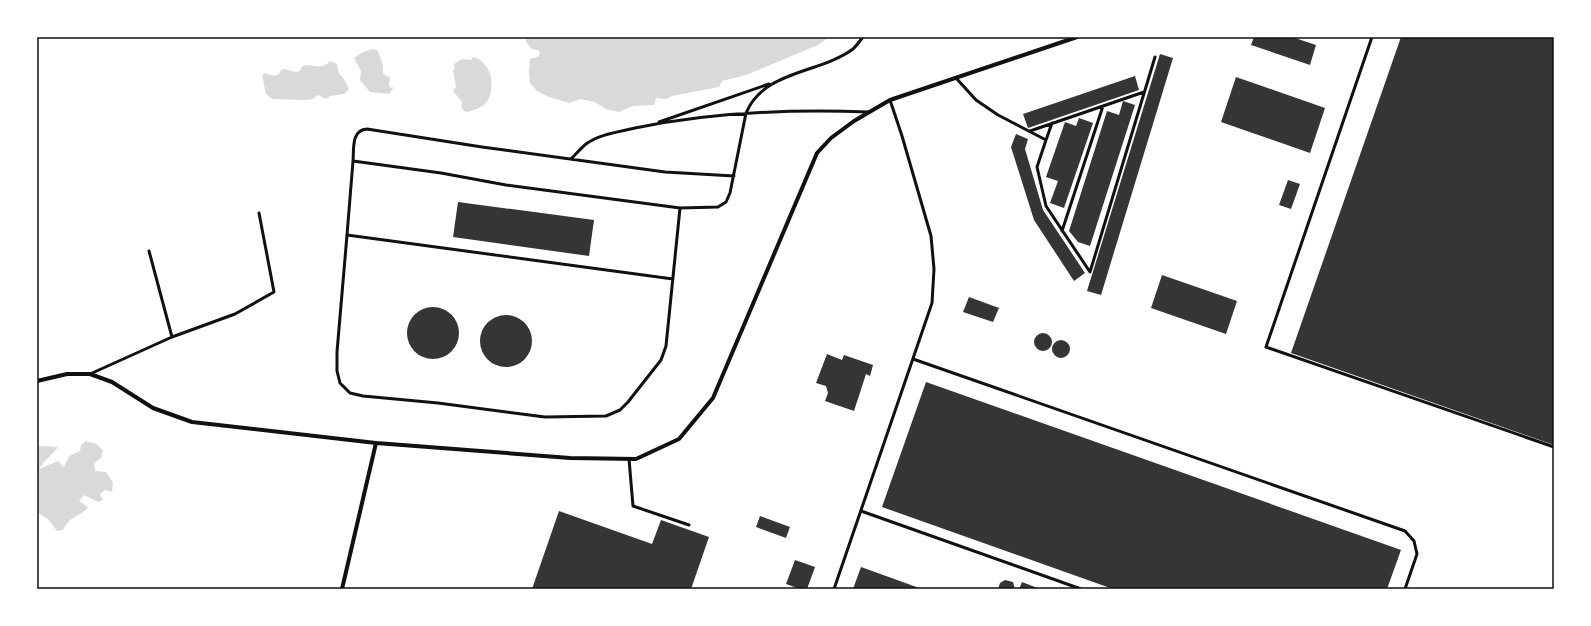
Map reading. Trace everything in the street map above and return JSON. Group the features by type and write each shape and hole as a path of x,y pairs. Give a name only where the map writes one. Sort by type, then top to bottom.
{"street":[{"path":"37,381 67,374 90,374 112,382 153,408 192,422 376,443 570,458 636,459 679,439 713,398 817,153 831,138 854,121 890,100 1077,37"},
{"path":"342,589 376,443"}],"lane":[{"path":"652,124 773,83 840,56 854,48 863,37"},
{"path":"1372,37 1266,347 1554,447"},
{"path":"1052,123 1037,167 1046,206 1090,272 1155,57"},
{"path":"956,78 976,100 998,115 1046,140"},
{"path":"353,161 441,173 506,185 680,208 718,207 726,202 730,193 746,113 749,106 759,94 773,83"},
{"path":"1030,131 1144,92"},
{"path":"834,589 932,303 934,269 931,236 890,100"},
{"path":"1062,231 1103,106"},
{"path":"571,159 587,143 608,134 652,124 722,114 824,110 870,112"},
{"path":"680,208 666,346 661,360 620,410 606,416 544,417 438,403 363,396 350,393 340,383 337,371 338,330 354,143 356,134 362,130 367,129 482,147 665,172 734,176"},
{"path":"90,374 172,337 235,314 274,292 260,213"},
{"path":"347,235 673,279"},
{"path":"149,251 172,337"},
{"path":"913,359 1405,531 1414,541 1417,554 1405,589"},
{"path":"629,459 633,506 690,525"},
{"path":"861,511 1080,589"}],"shaded area":[{"path":"527,37 829,37 818,45 746,75 722,81 719,87 672,96 666,99 656,98 654,105 633,106 619,112 606,109 595,102 580,99 569,103 549,97 537,91 530,83 529,71 530,59 538,57 540,53 538,50 532,49 526,42"},
{"path":"373,49 378,51 383,66 383,73 390,77 389,86 391,88 394,87 389,94 370,92 360,80 361,71 354,58 363,52"},
{"path":"473,57 484,63 488,69 491,77 491,89 490,96 483,106 467,112 461,107 462,102 453,91 456,87 453,70 455,69 454,64 462,59 471,60"},
{"path":"330,61 337,64 339,74 345,80 349,89 344,94 330,96 326,99 318,95 313,99 305,100 272,99 266,94 262,75 265,73 274,76 278,75 281,70 284,69 296,72 300,71 303,66 323,66"},
{"path":"86,441 96,444 103,450 101,458 94,463 95,471 106,472 113,483 112,492 105,490 100,494 103,500 98,502 84,495 79,501 88,507 82,513 69,521 63,530 57,531 48,519 37,512 37,447 58,447 39,469 58,461 64,467 69,456 80,451 81,445"}],"building":[{"path":"1254,37 1292,37 1316,45 1310,65 1251,45"},
{"path":"1401,37 1554,37 1554,445 1291,353"},
{"path":"1160,54 1173,58 1101,295 1087,291"},
{"path":"1135,76 1139,90 1028,128 1023,114"},
{"path":"1236,77 1325,108 1310,153 1221,122"},
{"path":"1123,101 1135,105 1090,246 1078,242 1069,231 1107,111 1119,115"},
{"path":"1079,118 1093,123 1064,208 1050,203 1058,181 1046,177 1065,122 1076,126"},
{"path":"1016,134 1028,139 1025,149 1043,210 1085,273 1074,281 1034,220 1011,147"},
{"path":"1288,180 1300,184 1291,209 1279,205"},
{"path":"458,202 594,220 589,256 453,237"},
{"path":"1162,275 1237,301 1226,334 1151,308"},
{"path":"969,297 999,308 993,322 963,312"},
{"path":"433,307 447,311 455,319 459,333 455,347 447,355 433,359 419,355 411,347 407,333 411,319 419,311"},
{"path":"506,315 516,317 524,323 530,331 532,341 530,351 524,359 516,365 506,367 496,365 488,359 482,351 480,341 482,331 488,323 496,317"},
{"path":"1043,333 1049,336 1052,342 1049,348 1043,351 1037,348 1034,342 1037,336"},
{"path":"1061,340 1067,343 1070,349 1067,355 1061,358 1055,355 1052,349 1055,343"},
{"path":"827,354 842,360 844,355 873,365 870,376 866,374 854,411 825,401 828,393 826,386 816,383"},
{"path":"926,382 1401,550 1387,589 1113,589 882,507"},
{"path":"559,511 652,544 661,520 709,537 691,589 532,589"},
{"path":"760,516 790,527 786,538 756,527"},
{"path":"795,560 815,567 807,589 800,589 786,584"},
{"path":"861,567 922,589 853,589"},
{"path":"1005,580 1013,582 1015,589 998,589 1000,583"},
{"path":"1022,582 1040,589 1019,589"}]}
